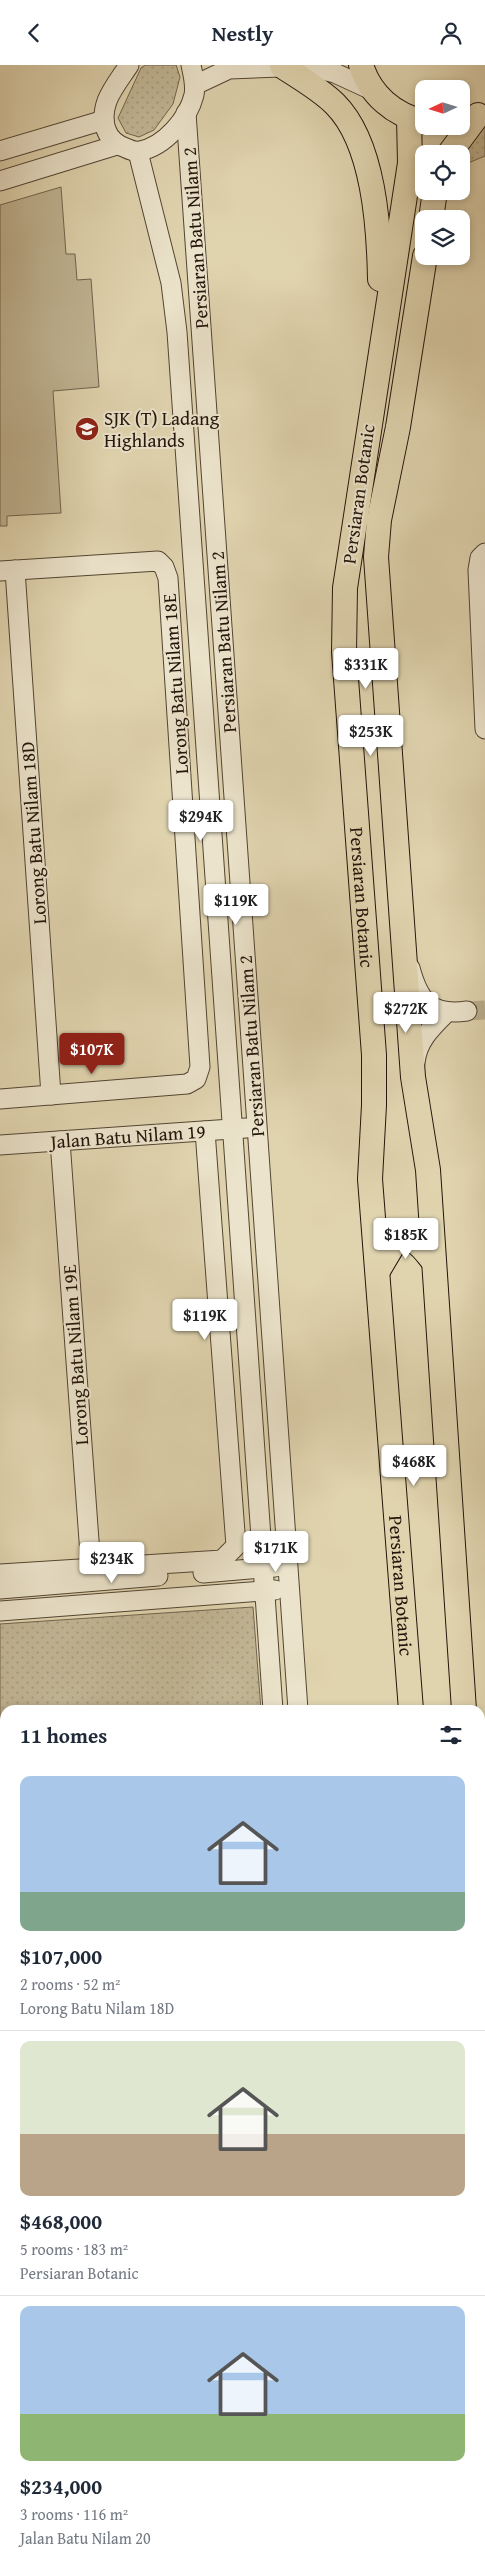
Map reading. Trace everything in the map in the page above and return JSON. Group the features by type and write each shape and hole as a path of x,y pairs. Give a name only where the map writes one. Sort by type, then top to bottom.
{"main road":[{"path":"361,65 374,91 384,102 415,119"},
{"path":"282,67 319,90 337,105 356,135 374,201 380,245 382,336"},
{"path":"455,145 475,115"},
{"name":"Persiaran Botanic","path":"411,1705 370,1179 374,1105 374,1055 344,623 350,547 415,132"},
{"name":"Persiaran Botanic","path":"424,265 398,427 379,520 376,557 413,1077 428,1169 463,1705"},
{"path":"378,1269 395,1242 405,1239 416,1241 434,1261"}],"street":[{"path":"129,65 108,100 104,120 107,135 117,145 138,152 150,148 171,134 186,113 191,103 195,85 190,65"},
{"path":"195,85 229,69 306,66 324,69 374,91"},
{"name":"Persiaran Batu Nilam 2","path":"186,113 298,1705"},
{"path":"0,151 104,120"},
{"path":"0,181 117,145"},
{"name":"Persiaran Batu Nilam 2","path":"138,152 171,283 182,388 273,1705"},
{"path":"190,511 214,509"},
{"path":"485,553 480,558 478,570 485,729"},
{"name":"Lorong Batu Nilam 18E","path":"8,570 158,561 164,567 168,578 200,1067 196,1079 187,1084 51,1095"},
{"name":"Lorong Batu Nilam 18D","path":"8,570 51,1095"},
{"path":"404,945 414,981 424,1001 431,1007 446,1013 468,1011"},
{"path":"413,1077 416,1052 423,1038 446,1013"},
{"path":"0,1099 51,1095"},
{"name":"Jalan Batu Nilam 19","path":"0,1145 257,1127"},
{"path":"0,1574 222,1560 236,1546 205,1131"},
{"name":"Lorong Batu Nilam 19E","path":"60,1141 91,1568"},
{"path":"0,1589 288,1566"},
{"path":"0,1611 289,1589"}],"shaded area":[{"path":"145,65 176,65 180,77 173,104 154,130 139,137 126,133 118,118 141,68"},
{"path":"485,114 485,156 470,162 470,145 466,145"},
{"path":"61,187 66,254 75,254 77,280 91,279 99,387 53,391 61,513 7,516 7,526 0,526 0,205"},
{"path":"253,1607 261,1705 0,1705 0,1624"}],"tunnel":[{"path":"467,1011 485,1010"}],"place":[{"name":"SJK (T) Ladang Highlands","path":"87,429"}]}
